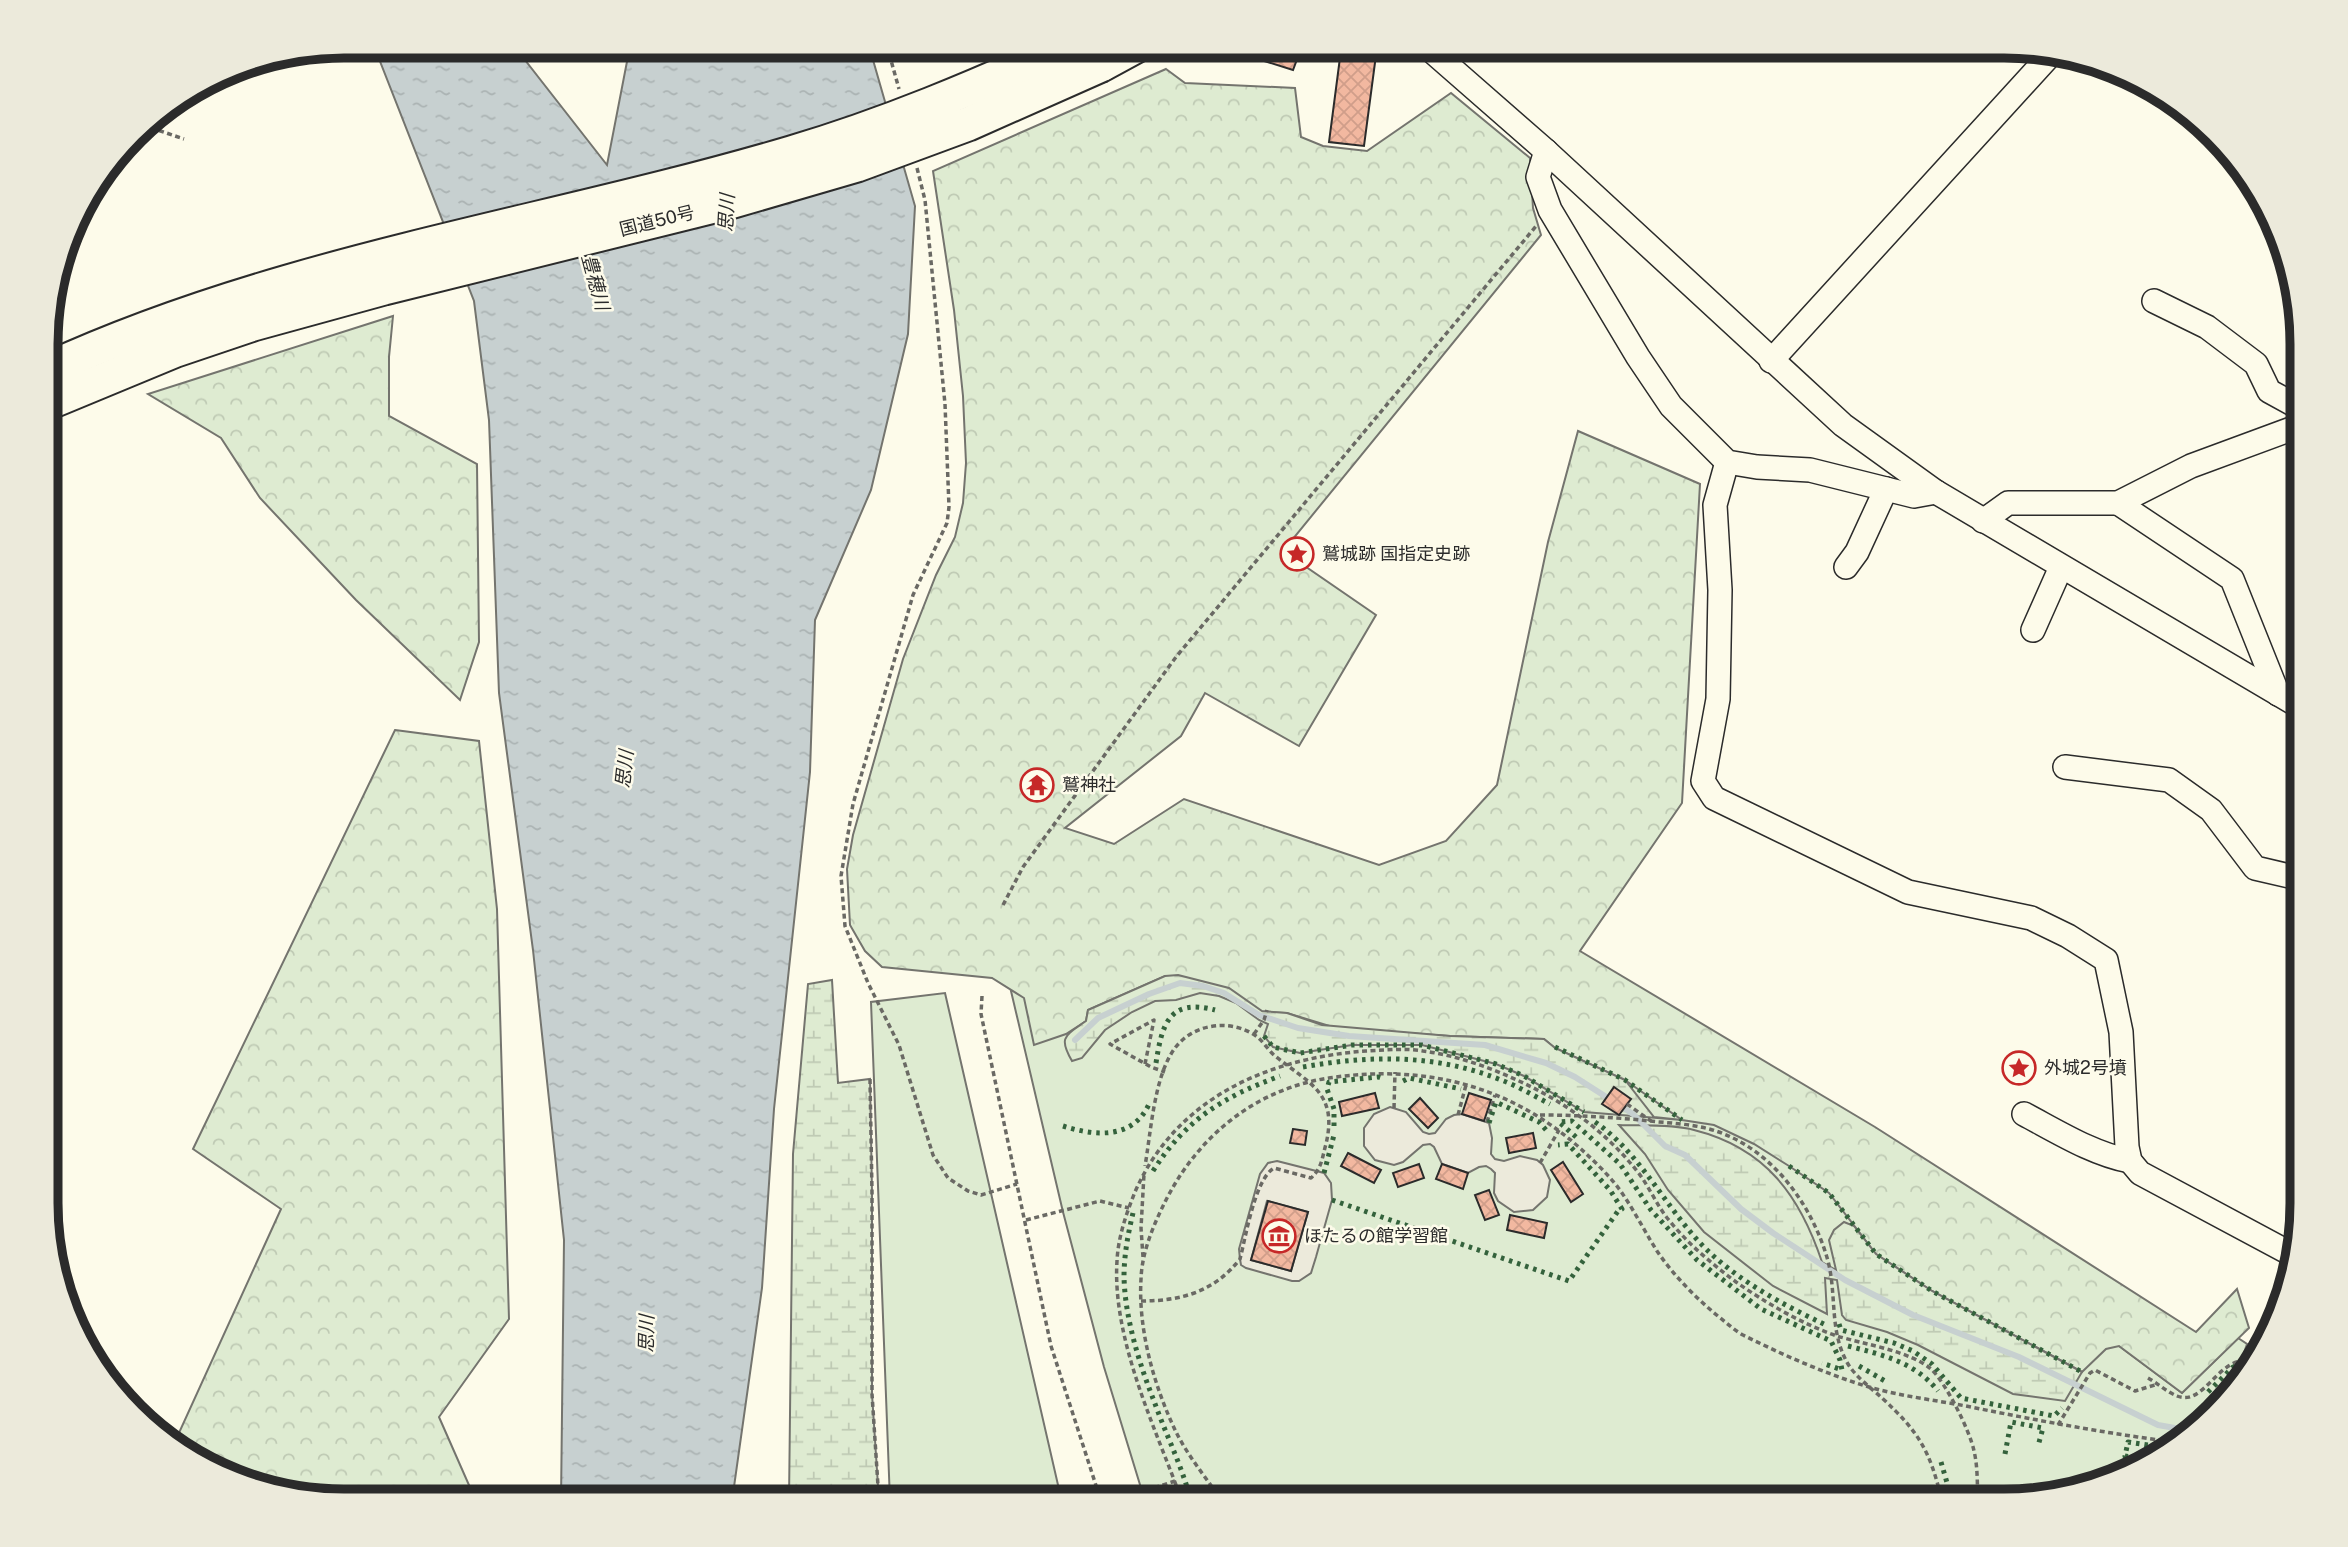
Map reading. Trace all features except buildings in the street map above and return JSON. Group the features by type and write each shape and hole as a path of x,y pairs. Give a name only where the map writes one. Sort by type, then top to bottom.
{"highway":[{"name":"国道50号","path":"58,365 167,320 288,282 664,188 851,135 956,95 1039,58"},
{"name":"国道50号","path":"58,399 165,354 253,324 384,288 694,211 857,165 968,124 1114,58"}],"street":[{"path":"1440,58 1546,151 1843,425 1936,492 2290,701"},
{"path":"1771,361 2045,61"},
{"path":"1546,151 1538,177 1550,210 1638,357 1671,406 1727,462 1757,467 1811,470 1914,496 1936,492"},
{"path":"2154,301 2207,327 2256,364 2269,391 2290,402"},
{"path":"1983,521 2008,503 2118,503 2192,466 2290,429"},
{"path":"1727,462 1715,505 1720,590 1718,699 1703,780 1714,798 1908,892 2031,918 2068,936 2106,960 2121,1032 2130,1161 2140,1173 2286,1251"},
{"path":"1846,567 1857,552 1886,489"},
{"path":"2118,503 2232,579 2277,694"},
{"path":"2033,630 2061,567"},
{"path":"2065,768 2169,780 2211,810 2255,868 2290,875"},
{"path":"2024,1114 2071,1139 2115,1158 2130,1161"}],"path":[{"path":"890,58 901,100"},
{"path":"155,129 184,139"},
{"path":"916,162 925,200 946,404 949,507 947,523 914,595 853,804 841,876 845,926 868,983 899,1045 933,1155 948,1178 968,1191 981,1195 1017,1184"},
{"path":"1003,905 1023,867 1176,657 1550,210"},
{"path":"982,996 981,1014 1051,1346 1097,1489"},
{"path":"1254,1034 1264,1020 1267,1010"},
{"path":"1145,1064 1154,1020 1110,1044 1145,1064 1164,1072"},
{"path":"1141,1301 1177,1300 1196,1294 1233,1268 1240,1259 1260,1184 1267,1172 1274,1168 1311,1178 1320,1171 1329,1130 1326,1104 1319,1090 1272,1054 1254,1034 1229,1025 1200,1029 1177,1045 1169,1057 1158,1091 1145,1170 1141,1228 1143,1259"},
{"path":"1178,1489 1148,1417 1121,1317 1117,1289 1120,1238 1145,1170 1164,1142 1187,1118 1207,1102 1241,1082 1286,1064 1327,1054 1387,1050 1423,1050 1474,1063 1518,1080 1567,1106 1612,1143 1638,1172 1667,1218 1700,1254 1766,1301 1836,1335 1900,1353 1931,1369 1955,1404 1974,1450 1977,1489"},
{"path":"1394,1108 1395,1072"},
{"path":"1214,1489 1177,1435 1151,1369 1140,1278 1154,1223 1179,1175 1204,1142 1227,1121 1282,1089 1309,1081 1366,1073 1416,1074 1466,1085 1538,1115 1590,1157 1620,1190 1658,1253 1675,1275 1704,1305 1738,1333 1800,1361 1871,1387 2058,1425 2164,1440"},
{"path":"870,1079 872,1394 878,1489"},
{"path":"1458,1115 1466,1085"},
{"path":"1486,1122 1495,1095"},
{"path":"1627,1104 1652,1122"},
{"path":"1538,1115 1631,1119 1711,1129 1741,1143 1769,1161 1800,1199 1815,1225 1828,1263 1836,1335 1849,1366 1917,1435 1929,1455 1939,1489"},
{"path":"1541,1163 1559,1130"},
{"path":"1026,1220 1100,1201 1129,1208"},
{"path":"2148,1378 2178,1396 2195,1395 2229,1364 2243,1360"},
{"path":"2058,1425 2090,1373 2095,1370 2135,1391 2158,1384"},
{"path":"1151,1489 1175,1481"}],"green space":[{"path":"1166,69 1185,83 1295,88 1301,137 1323,146 1367,151 1451,93 1530,158 1533,208 1541,235 1283,551 1376,615 1299,746 1205,693 1181,736 1065,828 1114,844 1184,799 1379,865 1446,841 1497,785 1548,542 1578,431 1700,484 1682,803 1580,951 1875,1127 2196,1332 2237,1289 2249,1328 2182,1393 2119,1346 2106,1349 2082,1372 1932,1291 1876,1254 1829,1193 1789,1166 1754,1144 1714,1125 1682,1120 1625,1080 1555,1048 1544,1039 1336,1028 1287,1013 1262,1012 1249,1004 1165,976 1088,1010 1086,1021 1066,1034 1034,1045 1024,998 992,978 882,967 865,951 850,925 847,869 853,835 903,659 936,575 955,537 963,503 966,463 963,396 954,310 933,171"},
{"path":"393,316 389,357 389,416 477,464 479,642 460,700 356,600 260,498 221,438 148,394"},
{"path":"395,730 479,741 497,909 509,1319 439,1417 471,1489 325,1489 288,1484 217,1460 178,1436 281,1209 193,1149"},
{"path":"1129,969 1575,1028 2119,1346 2182,1393 2238,1338 2247,1344 2240,1365 2219,1392 2193,1418 2163,1441 2131,1460 2096,1474 2041,1487 1141,1489 1104,1367 1063,1212 1011,991"},
{"path":"1178,975 1229,988 1262,1011 1287,1013 1322,1025 1450,1036 1544,1039 1555,1048 1625,1080 1654,1117 1682,1120 1584,1112 1524,1076 1496,1064 1422,1045 1352,1045 1300,1053 1273,1047 1264,1036 1268,1024 1236,1003 1219,996 1200,993 1176,1000 1155,1001 1132,1012 1105,1030 1082,1058 1072,1061 1065,1047 1066,1038 1086,1021 1088,1010 1165,976"},
{"path":"832,980 838,1083 870,1079 872,1394 878,1489 789,1489 793,1154 808,984"},
{"path":"945,993 1059,1489 890,1489 871,1002"},
{"path":"1619,1125 1685,1128 1719,1138 1741,1149 1760,1162 1791,1196 1803,1216 1822,1262 1836,1270 1829,1240 1834,1230 1844,1222 1854,1226 1876,1254 1932,1291 2082,1372 2065,1401 2013,1394 1918,1345 1887,1332 1846,1320 1842,1315 1837,1280 1825,1278 1827,1314 1773,1286 1704,1232 1668,1190 1645,1154"}],"shaded area":[{"path":"1390,1107 1406,1112 1423,1132 1429,1134 1435,1133 1446,1119 1454,1115 1462,1114 1489,1123 1491,1154 1495,1159 1504,1161 1520,1156 1537,1160 1543,1165 1550,1180 1547,1197 1533,1210 1514,1212 1498,1201 1494,1193 1495,1173 1491,1169 1486,1166 1479,1167 1468,1173 1442,1164 1430,1144 1423,1145 1403,1162 1394,1165 1375,1160 1364,1146 1364,1128 1374,1114"},
{"path":"1277,1161 1324,1173 1331,1183 1332,1200 1311,1273 1299,1281 1241,1265 1239,1249 1260,1174 1268,1163","holes":["1267,1201 1308,1212 1291,1271 1251,1260"]}],"water":[{"path":"379,58 523,58 607,165 628,58 872,58 915,206 908,334 871,490 815,620 810,772 774,1109 762,1288 734,1489 561,1489 564,1240 533,950 499,693 489,420 474,301"}],"waterway":[{"path":"1075,1040 1098,1018 1180,983 1203,986 1224,993 1259,1015 1298,1028 1349,1036 1485,1045 1546,1063 1575,1077 1633,1114 1665,1146 1685,1155 1741,1209 1845,1280 1913,1315 2019,1357 2158,1425 2179,1429"}],"hedge":[{"path":"1156,1063 1161,1037 1170,1017 1187,1008 1215,1010"},
{"path":"1264,1036 1273,1047 1300,1053 1352,1045 1422,1045 1496,1064 1524,1076 1584,1112"},
{"path":"1555,1047 1625,1080 1682,1120"},
{"path":"1303,1067 1353,1060 1428,1061 1477,1071 1514,1085 1550,1104"},
{"path":"1153,1171 1179,1137 1208,1112 1241,1092 1280,1076"},
{"path":"1334,1126 1334,1109 1327,1089 1329,1082 1378,1077 1384,1079"},
{"path":"1403,1081 1409,1078 1461,1089"},
{"path":"1489,1123 1496,1102 1539,1122 1547,1131"},
{"path":"1063,1126 1087,1132 1112,1132 1133,1124 1149,1104"},
{"path":"1576,1137 1559,1122 1572,1121 1620,1164 1651,1210 1697,1260 1761,1309 1831,1341 1842,1370 1822,1363"},
{"path":"1595,1122 1623,1146 1681,1221 1722,1263 1772,1297 1826,1325"},
{"path":"1324,1173 1334,1135"},
{"path":"1332,1200 1569,1281 1622,1209 1610,1190 1568,1144 1558,1145"},
{"path":"1789,1166 1829,1193 1876,1254 1932,1291 2082,1372"},
{"path":"1133,1213 1124,1269 1130,1324 1143,1371 1187,1489"},
{"path":"1839,1324 1841,1330 1894,1343 1913,1351 1932,1364 1961,1398 2054,1416 2062,1408"},
{"path":"1848,1346 1909,1366 1938,1391"},
{"path":"2208,1392 2233,1367 2239,1365"},
{"path":"1859,1366 1885,1381"},
{"path":"2005,1454 2011,1422 2043,1428 2038,1446"},
{"path":"2134,1458 2125,1456 2128,1442 2155,1446"},
{"path":"1941,1462 1949,1489"}],"place":[{"name":"鷲城跡 国指定史跡","path":"1297,554"},
{"name":"鷲神社","path":"1037,785"},
{"name":"外城2号墳","path":"2019,1068"},
{"name":"ほたるの館学習館","path":"1279,1236"}],"water label":[{"name":"思川","path":"726,213"},
{"name":"豊穂川","path":"596,282"},
{"name":"思川","path":"624,769"},
{"name":"思川","path":"646,1334"}]}
